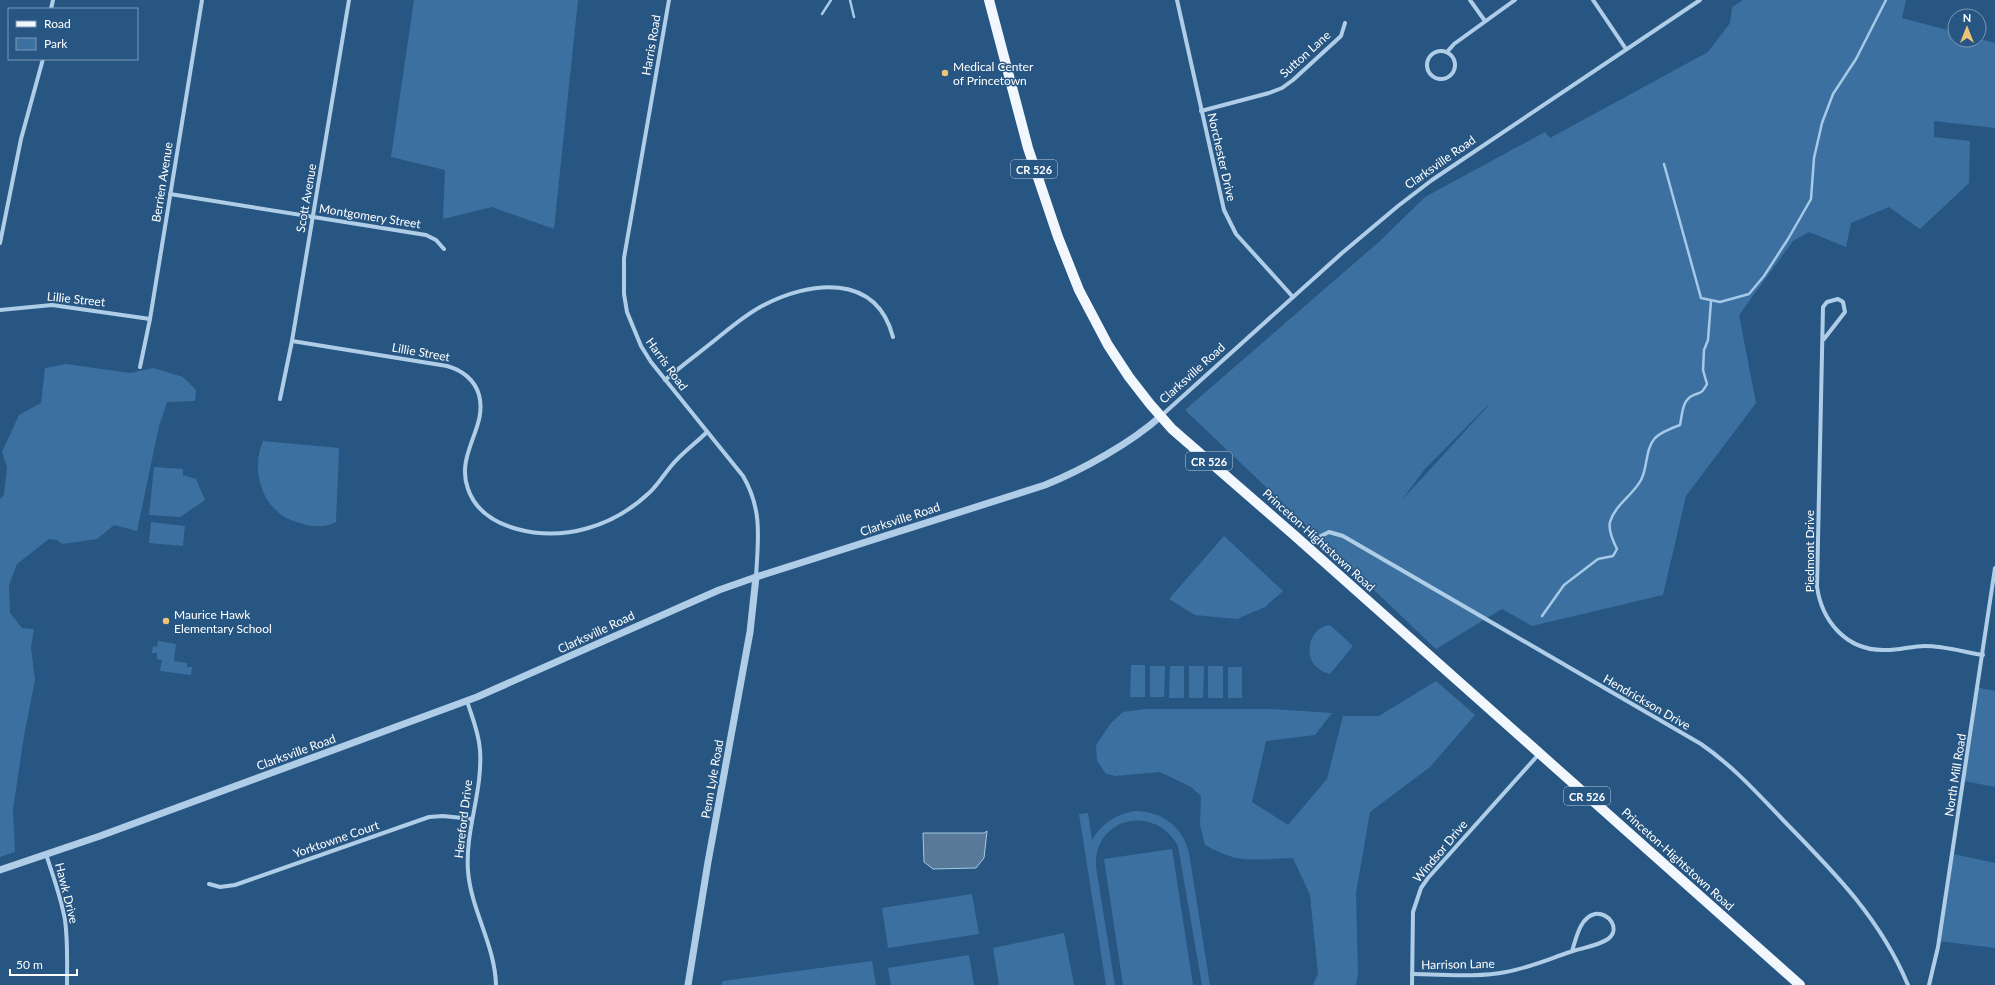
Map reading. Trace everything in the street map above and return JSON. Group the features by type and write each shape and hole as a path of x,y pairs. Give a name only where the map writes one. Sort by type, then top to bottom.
{"main road":[{"name":"Princeton-Hightstown Road","path":"989,0 1028,148 1058,238 1079,290 1108,345 1130,377 1161,416 1172,429 1800,985"}],"street":[{"name":"Berrien Avenue","path":"140,367 150,319 202,0"},
{"name":"Scott Avenue","path":"280,399 292,341 349,0"},
{"name":"Harris Road","path":"669,0 624,258 623,276 625,300 633,330 650,362 743,476 755,500 758,530 756,576"},
{"name":"Norchester Drive","path":"1177,0 1224,210 1229,222 1244,244 1293,297"},
{"path":"1470,0 1485,21"},
{"path":"1447,52 1454,61 1454,71 1445,78 1434,77 1428,69 1428,58 1437,52 1447,52 1454,44 1515,0"},
{"path":"1593,0 1626,49"},
{"name":"Clarksville Road","path":"0,870 467,701 678,607 756,576 1045,485 1084,467 1135,436 1161,416 1293,297 1398,206 1432,180 1700,0"},
{"name":"Sutton Lane","path":"1202,111 1269,93 1282,88 1293,80 1341,36 1345,23"},
{"path":"0,243 21,139 43,60"},
{"name":"Montgomery Street","path":"170,194 426,235 436,240 444,249"},
{"path":"0,214 6,215"},
{"path":"665,380 747,315 780,298 816,288 848,288 870,299 886,318 893,337"},
{"name":"Piedmont Drive","path":"1824,339 1845,312 1845,306 1838,299 1827,302 1823,307 1824,339 1817,587 1823,612 1839,633 1853,643 1870,649 1883,650 1927,646 1983,655"},
{"name":"Lillie Street","path":"0,310 52,305 150,319"},
{"name":"Lillie Street","path":"292,341 447,366 462,372 475,386 481,405 480,414 465,461 465,478 468,489 478,508 486,516 496,522 523,531 557,534 574,532 602,524 624,513 651,492 673,463 707,432"},
{"name":"Hendrickson Drive","path":"1308,548 1321,536 1329,532 1343,536 1701,744 1722,759 1818,856 1870,916 1898,960 1908,985"},
{"name":"North Mill Road","path":"1929,985 1938,947 1995,568"},
{"name":"Penn Lyle Road","path":"688,985 709,855 750,632 756,576"},
{"name":"Hereford Drive","path":"467,701 478,737 480,750 480,765 468,853 470,890 493,963 496,985"},
{"name":"Windsor Drive","path":"1412,985 1413,912 1421,888 1428,878 1539,753"},
{"name":"Yorktowne Court","path":"209,884 220,887 235,885 429,817 443,816 472,819"},
{"name":"Hawk Drive","path":"46,854 65,920 67,985"},
{"name":"Harrison Lane","path":"1412,974 1490,975 1519,969 1572,951 1607,939 1612,935 1614,928 1612,921 1607,916 1601,914 1587,917 1582,924 1572,951"}],"green space":[{"path":"414,0 578,0 554,229 492,207 443,219 445,170 391,157"},
{"path":"1743,0 1906,0 1902,18 1947,30 1947,48 1987,48 1987,41 1995,43 1995,128 1934,121 1934,137 1970,141 1969,183 1920,229 1889,207 1851,223 1846,247 1809,232 1793,241 1739,315 1756,403 1686,496 1663,595 1532,626 1502,609 1436,649 1185,410 1381,240 1425,197 1545,132 1550,138 1708,52 1730,23 1732,7","holes":["1488,405 1488,406 1402,500 1424,470"]},
{"path":"66,364 130,373 153,368 183,377 196,390 195,401 167,402 159,426 137,531 114,525 97,539 62,544 57,540 49,539 17,564 9,585 10,613 22,628 34,629 31,648 35,680 24,736 13,809 15,852 0,857 0,499 4,495 7,467 2,452 19,415 41,403 45,368"},
{"path":"263,441 339,448 336,522 323,526 309,525 286,518 275,509 263,492 258,472 258,461"},
{"path":"154,467 183,469 183,475 196,479 205,500 180,517 149,515"},
{"path":"151,522 185,526 183,546 149,543"},
{"path":"1224,536 1283,591 1265,607 1237,619 1195,615 1169,599"},
{"path":"1330,625 1353,646 1330,674 1322,671 1314,664 1309,650 1310,643 1317,631"},
{"path":"158,641 176,644 174,661 187,663 187,667 192,667 191,675 160,671 162,660 157,659 157,653 152,653 153,646 157,647"},
{"path":"1131,665 1145,665 1145,697 1130,697"},
{"path":"1150,666 1165,666 1164,697 1150,697"},
{"path":"1170,666 1184,666 1184,698 1169,698"},
{"path":"1189,666 1204,666 1203,698 1189,698"},
{"path":"1208,666 1223,666 1223,698 1208,698"},
{"path":"1228,667 1242,667 1242,698 1228,698"},
{"path":"1436,681 1475,715 1430,767 1370,812 1356,893 1358,974 1356,985 1313,985 1318,974 1310,895 1293,858 1258,860 1228,856 1217,851 1205,845 1200,825 1201,796 1191,787 1160,772 1116,776 1106,774 1097,761 1096,745 1111,723 1123,712 1145,709 1271,709 1332,713 1315,735 1266,741 1252,802 1288,825 1327,779 1343,716 1379,716"},
{"path":"1975,687 1995,691 1995,787 1964,781"},
{"path":"1135,811 1154,814 1170,822 1182,835 1186,844 1189,853 1210,985 1202,985 1178,846 1168,833 1155,824 1141,821 1127,822 1115,827 1104,837 1098,850 1096,867 1115,985 1106,985 1079,814 1088,813 1092,840 1100,829 1110,820 1122,814"},
{"path":"1172,849 1193,985 1123,985 1104,859"},
{"path":"1953,854 1995,863 1995,948 1939,941"},
{"path":"972,894 979,934 888,948 882,908"},
{"path":"1064,933 1074,985 999,985 993,948"},
{"path":"969,955 974,985 891,985 888,968"},
{"path":"872,961 876,985 721,985 723,981"}],"shaded area":[{"path":"987,831 984,858 976,868 933,869 924,862 923,833 984,833"}],"waterway":[{"path":"822,14 831,0"},
{"path":"850,0 854,17"},
{"path":"1664,164 1701,298 1720,302 1749,294 1764,276 1788,239 1811,199 1814,158 1822,123 1833,94 1856,59 1886,0"},
{"path":"1542,616 1564,585 1598,559 1613,556 1617,549 1610,532 1610,522 1612,516 1641,480 1652,442 1660,434 1680,425 1687,400 1705,388 1707,384 1703,370 1704,350 1708,340 1711,301"}],"place":[{"name":"Medical Center of Princetown","path":"945,73"},
{"name":"Maurice Hawk Elementary School","path":"166,621"}]}
